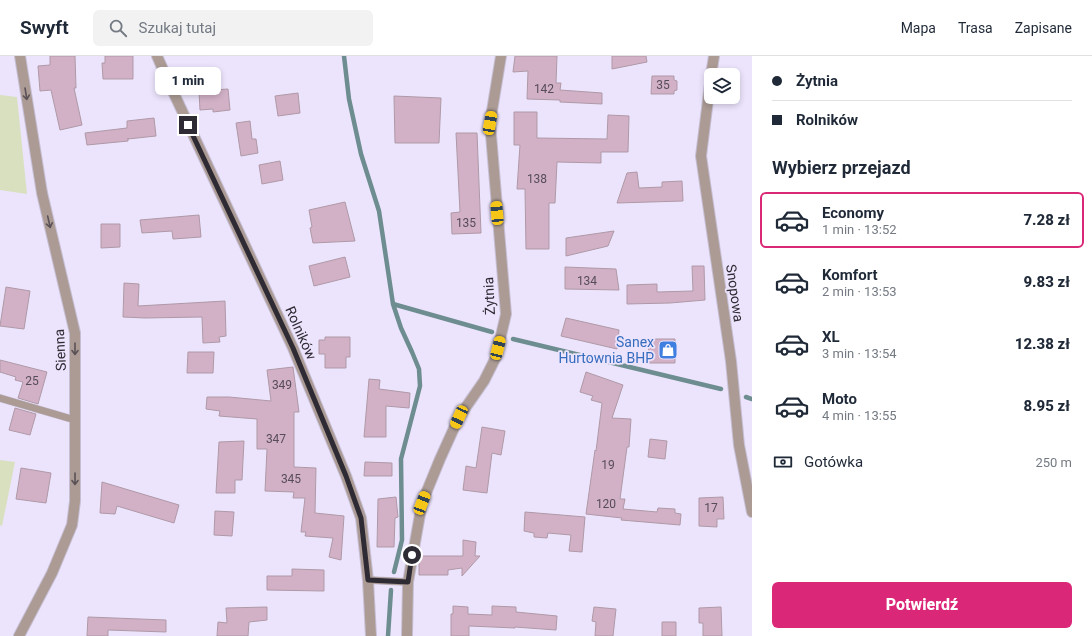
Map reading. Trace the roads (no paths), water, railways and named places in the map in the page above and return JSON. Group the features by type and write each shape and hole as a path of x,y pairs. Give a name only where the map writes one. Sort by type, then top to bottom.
{"street":[{"name":"Sienna","path":"19,636 52,573 72,525 75,501 75,333 42,193 20,56"},
{"name":"Rolników","path":"157,56 293,348 346,476 361,518 368,580 371,636"},
{"name":"Żytnia","path":"407,636 408,582 422,503 459,417 484,381 496,357 506,314 490,123 501,56"},
{"name":"Snopowa","path":"712,68 714,56"},
{"name":"Snopowa","path":"708,104 701,156 731,361 739,445 751,499 752,512"}],"lane":[{"path":"0,398 75,420"},
{"path":"368,580 408,582"}],"waterway":[{"path":"344,56 349,99 361,154 379,211 393,304 401,328 419,369 420,386 401,459 402,540 394,572"},
{"path":"393,304 492,332"},
{"path":"513,339 721,389"},
{"path":"746,397 752,399"},
{"path":"388,636 391,590"}],"place":[{"name":"Sanex Hurtownia BHP","path":"668,350"}]}
